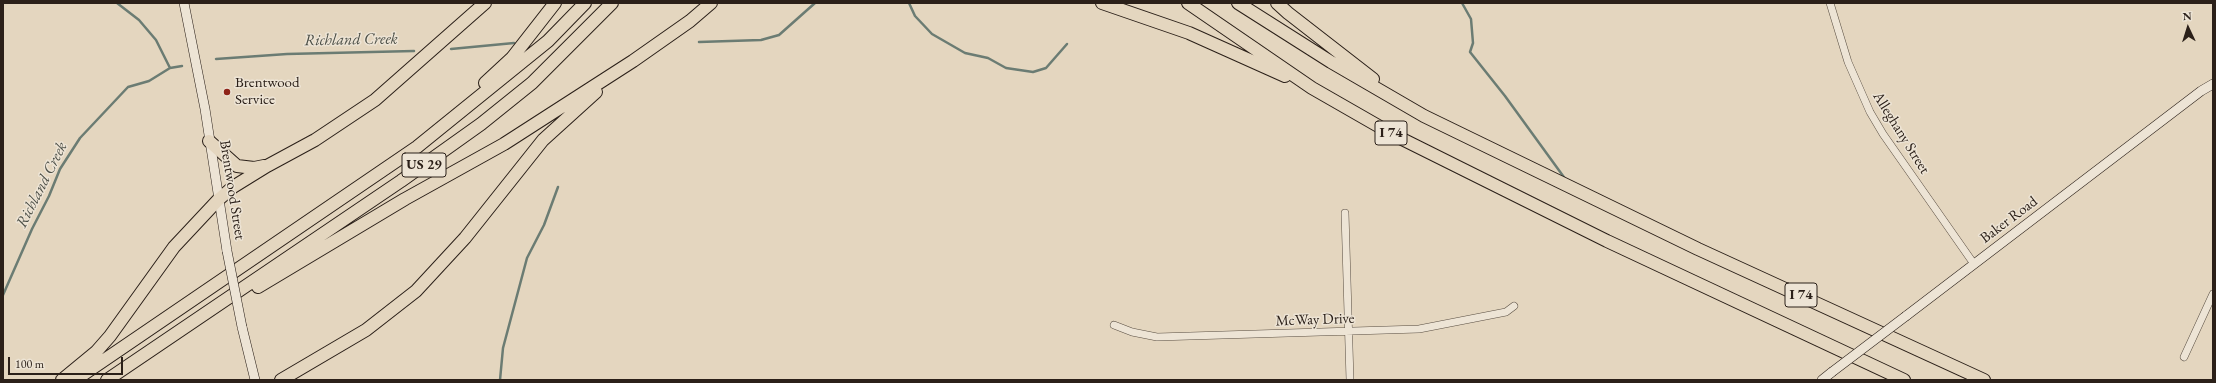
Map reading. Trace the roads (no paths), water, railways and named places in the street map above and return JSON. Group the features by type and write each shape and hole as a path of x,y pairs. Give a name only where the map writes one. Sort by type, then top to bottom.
{"highway":[{"path":"62,380 96,352 110,336 174,247 218,200 233,187 267,166 321,137 375,100 484,3"},
{"path":"443,127 460,106 512,58 554,3"},
{"name":"US 29","path":"75,380 340,200 443,127 548,41 585,3"},
{"name":"US 29","path":"107,380 219,305 481,124 532,83 612,3"},
{"path":"219,305 243,297 405,199 504,144 633,61 690,21 711,3"},
{"path":"1102,3 1189,33 1312,88"},
{"name":"I 74","path":"1188,3 1312,88 1394,135 1600,237 1904,380"},
{"name":"I 74","path":"1238,3 1331,62 1424,116 1698,249 1984,380"},
{"path":"1277,3 1350,62 1424,116"},
{"path":"281,380 366,330 416,291 465,238 543,140 633,61"},
{"path":"210,141 238,166 254,168 267,166"}],"street":[{"name":"Brentwood Street","path":"184,3 210,141 218,200 242,327 255,380"},
{"name":"Alleghany Street","path":"1830,3 1848,62 1870,112 1883,134 1974,264"},
{"name":"Baker Road","path":"1822,380 2213,84"},
{"path":"1345,213 1350,380"},
{"path":"2184,357 2213,294"},
{"name":"McWay Drive","path":"1114,325 1157,337 1419,329 1506,312 1514,306"}],"waterway":[{"path":"117,3 139,20 156,40 170,68"},
{"name":"Richland Creek","path":"699,42 761,40 779,35 815,3"},
{"name":"Richland Creek","path":"909,3 915,16 932,34 965,53 988,58 1006,68 1033,72 1046,68 1067,44"},
{"path":"1462,3 1471,19 1473,43 1470,52 1505,96 1566,180"},
{"name":"Richland Creek","path":"451,49 514,43"},
{"name":"Richland Creek","path":"216,59 287,54 414,51"},
{"name":"Richland Creek","path":"3,295 60,169 80,138 128,87 149,81 170,68 182,66"},
{"path":"500,380 503,348 527,258 544,225 558,187"}],"place":[{"name":"Brentwood Service","path":"227,92"}]}
